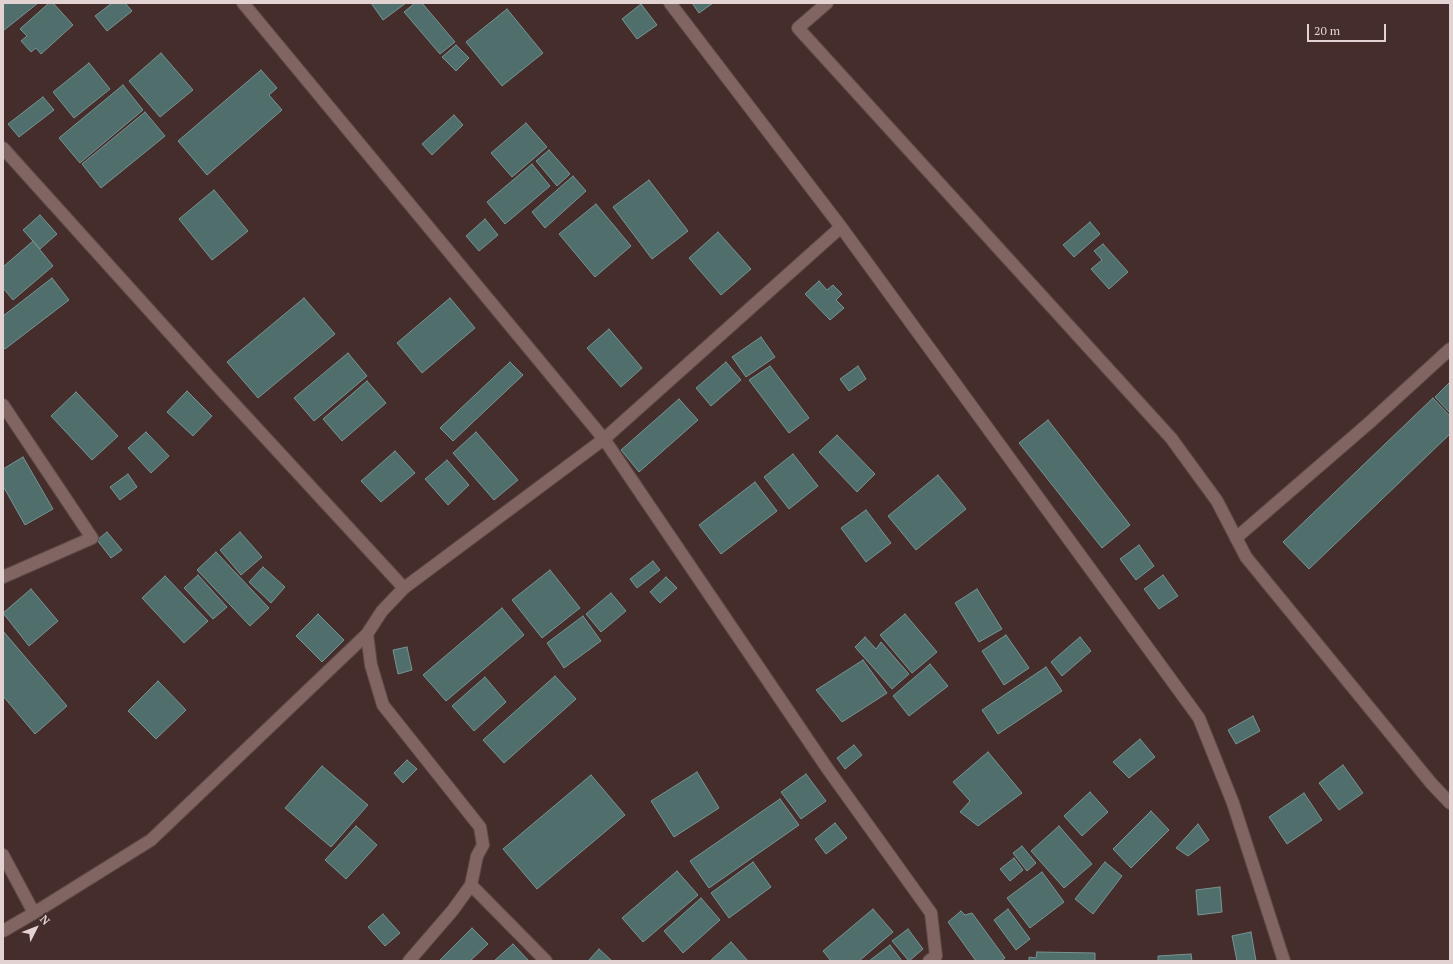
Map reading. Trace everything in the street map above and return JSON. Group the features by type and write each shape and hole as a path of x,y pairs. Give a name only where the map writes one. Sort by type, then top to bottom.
{"street":[{"path":"243,3 604,439 827,768 931,914 936,956 929,961"},
{"path":"670,3 841,227 1199,718 1233,803 1284,961"},
{"path":"827,3 798,28 1171,438 1217,501 1246,557 1431,783 1450,803"},
{"path":"3,148 209,376 404,588"},
{"path":"3,931 151,840 368,634 382,611 404,588 604,439 841,227"},
{"path":"1236,538 1369,423 1450,349"},
{"path":"3,405 92,538 3,577"},
{"path":"368,634 372,665 383,705 480,827 483,845 477,856 471,885 453,910 409,961"},
{"path":"3,855 34,913"},
{"path":"471,885 546,961"}],"building":[{"path":"3,3 38,3 3,31"},
{"path":"49,3 53,3 73,25 41,54 36,48 31,52 21,41 27,36 20,29"},
{"path":"112,3 125,3 132,11 107,31 95,16"},
{"path":"371,3 406,3 383,20"},
{"path":"415,3 422,3 455,42 440,54 404,12"},
{"path":"692,3 713,3 699,13"},
{"path":"641,4 657,25 637,39 622,19"},
{"path":"507,9 543,53 502,86 466,42"},
{"path":"456,45 469,58 456,71 442,57"},
{"path":"161,53 193,90 160,117 129,81"},
{"path":"89,63 110,89 74,118 53,92"},
{"path":"261,70 277,88 269,95 282,110 207,175 178,141"},
{"path":"123,85 143,110 80,163 59,138"},
{"path":"43,97 54,110 19,137 8,124"},
{"path":"145,112 165,136 101,188 82,164"},
{"path":"454,115 463,125 432,155 422,144"},
{"path":"526,123 547,147 512,177 491,153"},
{"path":"549,150 570,174 557,186 536,161"},
{"path":"532,164 550,186 505,224 487,202"},
{"path":"573,176 586,191 545,228 532,212"},
{"path":"649,180 688,231 652,259 613,207"},
{"path":"214,190 248,231 212,260 179,219"},
{"path":"596,204 631,246 595,277 559,234"},
{"path":"40,215 57,234 40,249 23,230"},
{"path":"485,219 498,235 479,251 466,236"},
{"path":"1090,222 1100,234 1074,257 1063,245"},
{"path":"718,232 751,269 721,295 689,258"},
{"path":"33,241 53,266 13,300 3,288 3,267"},
{"path":"1103,244 1128,272 1109,289 1091,269 1102,260 1094,251"},
{"path":"52,278 69,300 5,349 3,347 3,316"},
{"path":"819,281 827,290 833,285 842,294 836,300 844,308 830,320 805,294"},
{"path":"304,298 335,334 258,398 227,362"},
{"path":"450,298 475,328 422,373 397,343"},
{"path":"609,329 642,368 621,387 587,348"},
{"path":"761,337 775,357 746,377 732,357"},
{"path":"348,353 367,376 314,421 294,398"},
{"path":"510,362 523,375 453,441 440,428"},
{"path":"726,362 741,380 711,406 696,388"},
{"path":"770,366 809,418 789,433 749,380"},
{"path":"858,366 866,379 849,391 840,379"},
{"path":"367,381 386,403 342,441 323,419"},
{"path":"1450,382 1450,413 1435,397"},
{"path":"187,391 212,416 193,436 167,412"},
{"path":"76,392 118,436 92,460 51,416"},
{"path":"1433,398 1450,416 1450,434 1309,569 1283,542"},
{"path":"679,399 698,420 639,472 621,450"},
{"path":"1048,420 1130,525 1102,548 1019,443"},
{"path":"146,432 169,456 151,473 128,448"},
{"path":"476,432 518,480 494,500 453,453"},
{"path":"837,435 875,474 857,492 819,452"},
{"path":"395,451 415,473 381,502 361,481"},
{"path":"793,454 818,486 789,509 764,477"},
{"path":"23,457 53,509 25,525 3,486 3,469"},
{"path":"447,460 469,485 448,505 425,479"},
{"path":"128,474 137,487 120,500 110,487"},
{"path":"938,475 966,509 916,550 888,516"},
{"path":"755,482 777,511 721,554 699,525"},
{"path":"866,510 891,543 866,562 841,528"},
{"path":"107,532 122,550 111,558 97,540"},
{"path":"240,532 262,557 241,575 220,550"},
{"path":"1139,545 1154,566 1136,580 1120,559"},
{"path":"216,552 269,608 250,626 197,570"},
{"path":"653,561 660,570 637,588 630,579"},
{"path":"263,567 285,587 271,603 249,582"},
{"path":"550,570 580,608 542,638 512,600"},
{"path":"198,575 227,607 213,619 184,588"},
{"path":"1163,575 1178,596 1159,609 1144,589"},
{"path":"165,576 208,621 184,643 142,598"},
{"path":"666,577 677,588 660,603 650,592"},
{"path":"31,589 58,621 29,646 3,613"},
{"path":"977,589 1002,629 979,642 955,603"},
{"path":"611,593 626,611 601,632 586,614"},
{"path":"502,608 524,635 446,701 423,675"},
{"path":"318,614 344,640 322,662 296,636"},
{"path":"905,614 937,652 912,673 880,635"},
{"path":"583,616 601,641 564,668 547,643"},
{"path":"3,631 67,706 35,734 3,696"},
{"path":"1006,635 1029,668 1004,685 982,651"},
{"path":"865,637 876,649 881,642 909,674 892,689 855,647"},
{"path":"1080,637 1091,651 1062,676 1051,662"},
{"path":"407,647 412,670 398,674 393,650"},
{"path":"863,660 887,693 842,722 816,690"},
{"path":"930,664 948,686 909,716 893,696"},
{"path":"1046,667 1062,691 998,734 982,710"},
{"path":"555,676 576,699 504,763 483,740"},
{"path":"485,677 506,702 474,731 452,706"},
{"path":"158,681 186,710 156,739 128,711"},
{"path":"1253,716 1260,731 1236,744 1228,730"},
{"path":"1140,739 1155,757 1129,778 1113,762"},
{"path":"854,745 862,755 845,769 837,758"},
{"path":"988,752 1022,793 978,826 960,812 970,801 953,782"},
{"path":"407,760 417,769 403,783 394,773"},
{"path":"1343,765 1363,793 1339,810 1319,783"},
{"path":"322,766 368,805 331,847 285,808"},
{"path":"697,772 719,808 674,837 651,801"},
{"path":"806,774 826,801 801,819 781,792"},
{"path":"591,775 625,815 537,889 503,849"},
{"path":"1090,792 1108,812 1082,836 1064,816"},
{"path":"1304,793 1322,820 1287,844 1269,817"},
{"path":"780,799 799,825 709,888 690,861"},
{"path":"1151,811 1169,830 1131,868 1113,849"},
{"path":"835,823 847,838 826,854 815,839"},
{"path":"1198,824 1209,840 1188,856 1176,848"},
{"path":"356,826 377,845 346,879 325,860"},
{"path":"1059,826 1092,864 1064,888 1031,851"},
{"path":"1022,846 1036,863 1027,871 1013,853"},
{"path":"1014,858 1023,870 1010,881 1000,869"},
{"path":"753,862 771,887 729,918 711,893"},
{"path":"1105,862 1122,876 1093,914 1075,899"},
{"path":"677,871 698,895 643,942 622,918"},
{"path":"1042,872 1064,902 1030,928 1007,898"},
{"path":"1220,887 1222,912 1198,915 1196,890"},
{"path":"701,898 720,920 683,953 664,931"},
{"path":"873,909 893,932 859,961 831,961 823,951"},
{"path":"1008,909 1030,939 1016,950 994,920"},
{"path":"961,911 965,915 972,913 1005,958 1001,961 976,961 948,922"},
{"path":"383,914 400,933 385,946 368,927"},
{"path":"472,928 488,944 470,961 439,961"},
{"path":"908,929 923,949 909,961 892,941"},
{"path":"1251,932 1256,961 1237,961 1232,936"},
{"path":"731,942 748,961 710,961"},
{"path":"513,944 529,961 494,961"},
{"path":"890,945 902,961 869,961"},
{"path":"599,949 612,961 588,961"},
{"path":"1037,952 1095,953 1095,961 1029,961 1029,957 1036,958"},
{"path":"1191,954 1192,961 1158,961 1158,956"}]}
